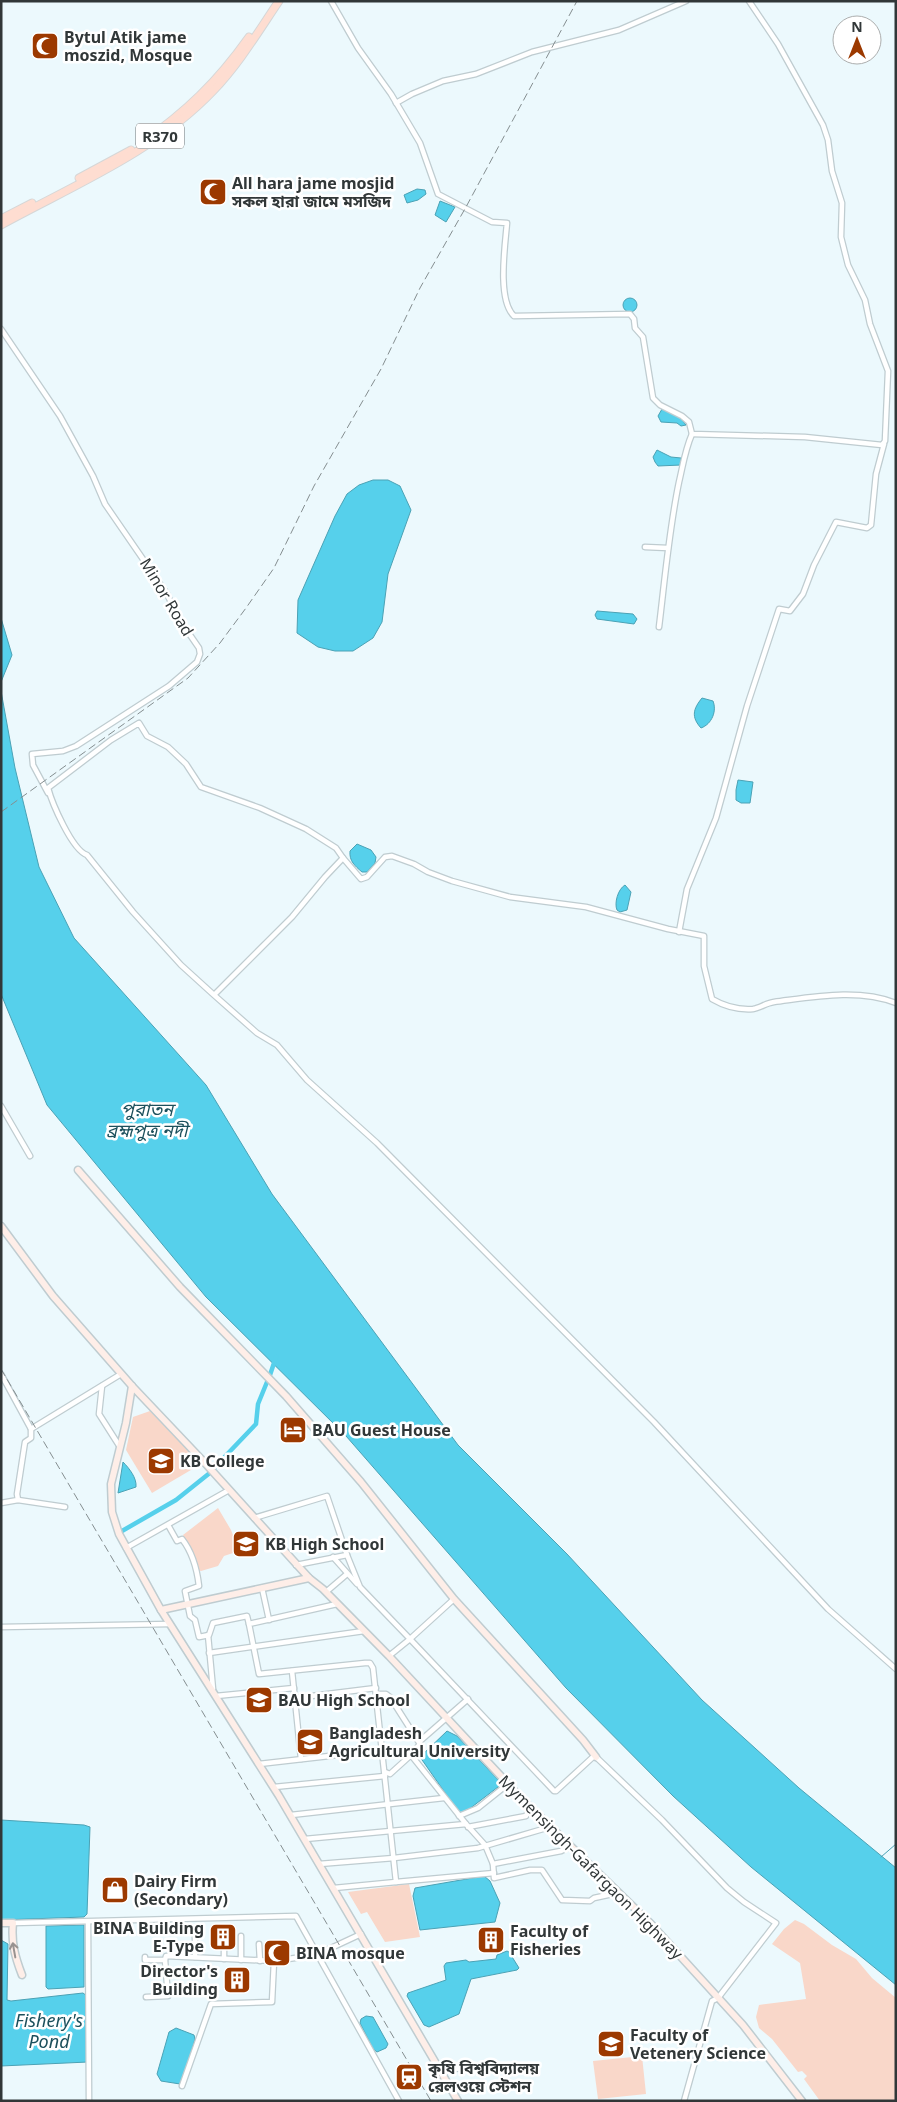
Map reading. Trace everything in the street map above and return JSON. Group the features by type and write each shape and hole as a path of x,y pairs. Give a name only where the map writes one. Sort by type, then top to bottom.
{"main road":[{"name":"R370","path":"1,219 141,144 186,110 226,68 273,1"},
{"name":"R370","path":"1,225 115,164 152,142 178,123 228,74 279,1"}],"street":[{"path":"332,1 358,48 396,103 420,143 438,194 492,222 506,223 505,294 510,312 514,316 535,317 630,314 634,319 635,328 643,337 653,398 666,409 682,416 689,422 692,434 685,450 684,464 669,534 659,627"},
{"path":"396,103 443,81 476,74 532,52 619,30 686,1"},
{"path":"679,932 687,889 716,818 747,706 779,609 790,611 803,594 814,566 836,522 867,528 871,525 876,474 884,444 888,401 888,371 870,324 865,300 848,265 841,237 842,203 832,171 828,140 823,124 778,44 749,1"},
{"name":"Minor Road","path":"1,329 60,416 93,476 104,504 167,594 179,619 200,654 197,662 169,686 76,746 63,751 32,754 33,765 51,799"},
{"path":"692,434 716,436 760,435 830,439 877,445 884,444"},
{"path":"646,547 668,548"},
{"path":"896,1003 874,997 819,996 766,1003 754,1009 730,1007 712,999 704,966 704,936 679,932 586,907 520,899 475,888 428,872 414,864 388,855 363,880 358,877 336,848 306,829 260,808 201,787 186,764 168,748 147,736 139,723 111,740 48,788 51,799 81,853 87,855 133,912 181,965 257,1033 277,1045 307,1080 377,1143 654,1422 828,1609 896,1668"},
{"path":"214,995 292,917 343,858"},
{"path":"1,1106 30,1156"},
{"path":"78,1170 180,1287 293,1403 361,1482 454,1598 583,1740 596,1757 662,1820 727,1888 744,1902 776,1923 718,1998 712,2001 684,2101"},
{"name":"Mymensingh-Gafargaon Highway","path":"1,1226 53,1296 121,1374 296,1565 326,1592 389,1656 530,1807 651,1924 743,2025 802,2101"},
{"path":"1,1374 31,1429 31,1438 25,1442 24,1446 17,1494 18,1500"},
{"path":"31,1429 121,1374"},
{"path":"102,1386 99,1414 121,1448"},
{"path":"132,1386 121,1448 111,1484 114,1522 126,1548 161,1610 291,1815 458,2101"},
{"path":"126,1548 229,1490"},
{"path":"254,1518 327,1496 360,1587"},
{"path":"1,1503 18,1500 65,1507"},
{"path":"168,1526 177,1541 181,1539 192,1554 199,1586 185,1591 190,1616 195,1620 199,1638 208,1635"},
{"path":"296,1565 347,1555"},
{"path":"333,1557 554,1791 593,1757 596,1757"},
{"path":"326,1592 347,1574"},
{"path":"161,1610 309,1578"},
{"path":"262,1588 269,1620"},
{"path":"389,1656 454,1598"},
{"path":"249,1624 337,1604"},
{"path":"214,1694 208,1635 213,1623 247,1616 259,1674 370,1663 373,1668 376,1691 396,1882"},
{"path":"1,1627 170,1624"},
{"path":"209,1653 364,1631"},
{"path":"292,1671 301,1759"},
{"path":"214,1694 294,1688"},
{"path":"295,1698 376,1691 386,1694 420,1741"},
{"path":"274,1787 390,1774 411,1755 420,1745 420,1741 468,1699"},
{"path":"259,1764 382,1750"},
{"path":"411,1755 444,1798 485,1845 493,1864 494,1878 530,1870 542,1870 562,1900 590,1901 594,1898 617,1893"},
{"path":"459,1816 478,1808 508,1784"},
{"path":"291,1815 444,1798"},
{"path":"305,1839 391,1830 467,1825 526,1816 530,1807"},
{"path":"320,1864 478,1848 544,1829 547,1824"},
{"path":"493,1864 561,1851 567,1848 567,1844"},
{"path":"334,1888 494,1873"},
{"path":"1,1923 296,1916 399,2101"},
{"path":"88,1922 89,2101"},
{"path":"13,1923 14,1955 22,1975"},
{"path":"146,1996 168,1996 166,1956 274,1961 316,1955 361,1934"},
{"path":"195,1936 195,1957"},
{"path":"241,1936 241,1960"},
{"path":"224,1944 224,1959"},
{"path":"259,1944 260,1961"},
{"path":"259,1950 267,1950"},
{"path":"145,1957 145,1960 165,1960"},
{"path":"182,2086 210,2004 272,2002 274,1961"},
{"path":"440,2070 492,2066"}],"shaded area":[{"path":"150,1411 201,1464 152,1493 126,1450 133,1417"},
{"path":"218,1508 231,1530 239,1551 224,1556 218,1566 201,1571 198,1570 195,1559 183,1535"},
{"path":"409,1884 420,1937 385,1942 367,1912 361,1914 348,1892"},
{"path":"795,1920 856,1959 872,1978 896,1998 896,2101 820,2101 804,2079 807,2076 802,2071 798,2072 772,2039 759,2028 756,2017 759,2005 806,1999 800,1963 772,1944 784,1929"},
{"path":"642,2056 646,2094 598,2099 593,2061"}],"water":[{"path":"417,189 425,190 426,194 418,200 407,203 404,195"},
{"path":"440,201 455,207 446,222 435,215"},
{"path":"627,298 633,298 637,305 633,312 627,312 623,308 623,302"},
{"path":"662,409 680,417 686,425 681,426 677,423 661,422 658,416"},
{"path":"657,450 671,457 681,458 681,465 658,466 653,457"},
{"path":"373,480 388,480 400,486 411,510 388,574 382,622 373,638 353,651 335,651 318,647 297,633 298,600 335,516 347,494 359,485"},
{"path":"597,611 633,614 637,619 634,624 597,619 595,615"},
{"path":"1,618 12,655 1,682"},
{"name":"পুরাতন ব্রহ্মপুত্র নদী","path":"1,691 15,768 39,867 74,938 206,1085 272,1194 458,1445 567,1554 702,1700 799,1788 896,1868 896,1985 751,1867 673,1796 566,1688 346,1436 206,1297 47,1105 1,994"},
{"path":"702,698 713,701 714,713 708,724 701,728 694,713"},
{"path":"738,780 753,782 750,803 741,803 736,800"},
{"path":"357,844 371,850 376,857 375,863 367,872 359,870 350,858 350,851"},
{"path":"625,885 631,892 627,910 620,912 616,907 616,900 620,890"},
{"path":"123,1462 134,1477 136,1487 118,1493"},
{"path":"447,1731 457,1736 502,1784 464,1813 460,1813 455,1807 420,1757"},
{"path":"1,1820 84,1825 90,1827 87,1914 84,1917 1,1920"},
{"path":"484,1876 490,1881 500,1903 495,1922 420,1930 413,1896 415,1888"},
{"path":"84,1925 84,1987 48,1989 46,1987 46,1926"},
{"name":"Fishery's Pond","path":"1,1940 8,1944 7,2000 83,1993 87,1996 88,2062 1,2066"},
{"path":"507,1951 519,1968 517,1970 471,1979 459,2014 429,2027 424,2025 407,1996 408,1993 446,1980 444,1966 446,1963 496,1959 497,1955"},
{"path":"366,2016 373,2017 388,2044 386,2048 377,2052 373,2049 360,2023 361,2019"},
{"path":"176,2028 194,2035 195,2039 184,2079 180,2084 161,2081 157,2074 169,2032"}],"waterway":[{"path":"270,1375 276,1357"},
{"path":"214,1468 256,1424 258,1404 267,1382"},
{"path":"122,1531 176,1500 211,1472"},
{"path":"881,1857 896,1844"}],"railway":[{"path":"1,812 188,678 220,643 246,608 274,568 314,486 381,369 420,288 577,1"},
{"path":"1,1369 431,2101"}],"place":[{"name":"Bytul Atik jame moszid, Mosque","path":"45,46"},
{"name":"All hara jame mosjid সকল হারা জামে মসজিদ","path":"213,192"},
{"name":"BAU Guest House","path":"293,1430"},
{"name":"KB College","path":"161,1461"},
{"name":"KB High School","path":"246,1544"},
{"name":"BAU High School","path":"259,1700"},
{"name":"Bangladesh Agricultural University","path":"310,1742"},
{"name":"Dairy Firm (Secondary)","path":"115,1890"},
{"name":"BINA Building E-Type","path":"223,1937"},
{"name":"Faculty of Fisheries","path":"491,1940"},
{"name":"BINA mosque","path":"277,1953"},
{"name":"Director's Building","path":"237,1980"},
{"name":"Faculty of Vetenery Science","path":"611,2044"},
{"name":"কৃষি বিশ্ববিদ্যালয় রেলওয়ে স্টেশন","path":"409,2077"}]}
